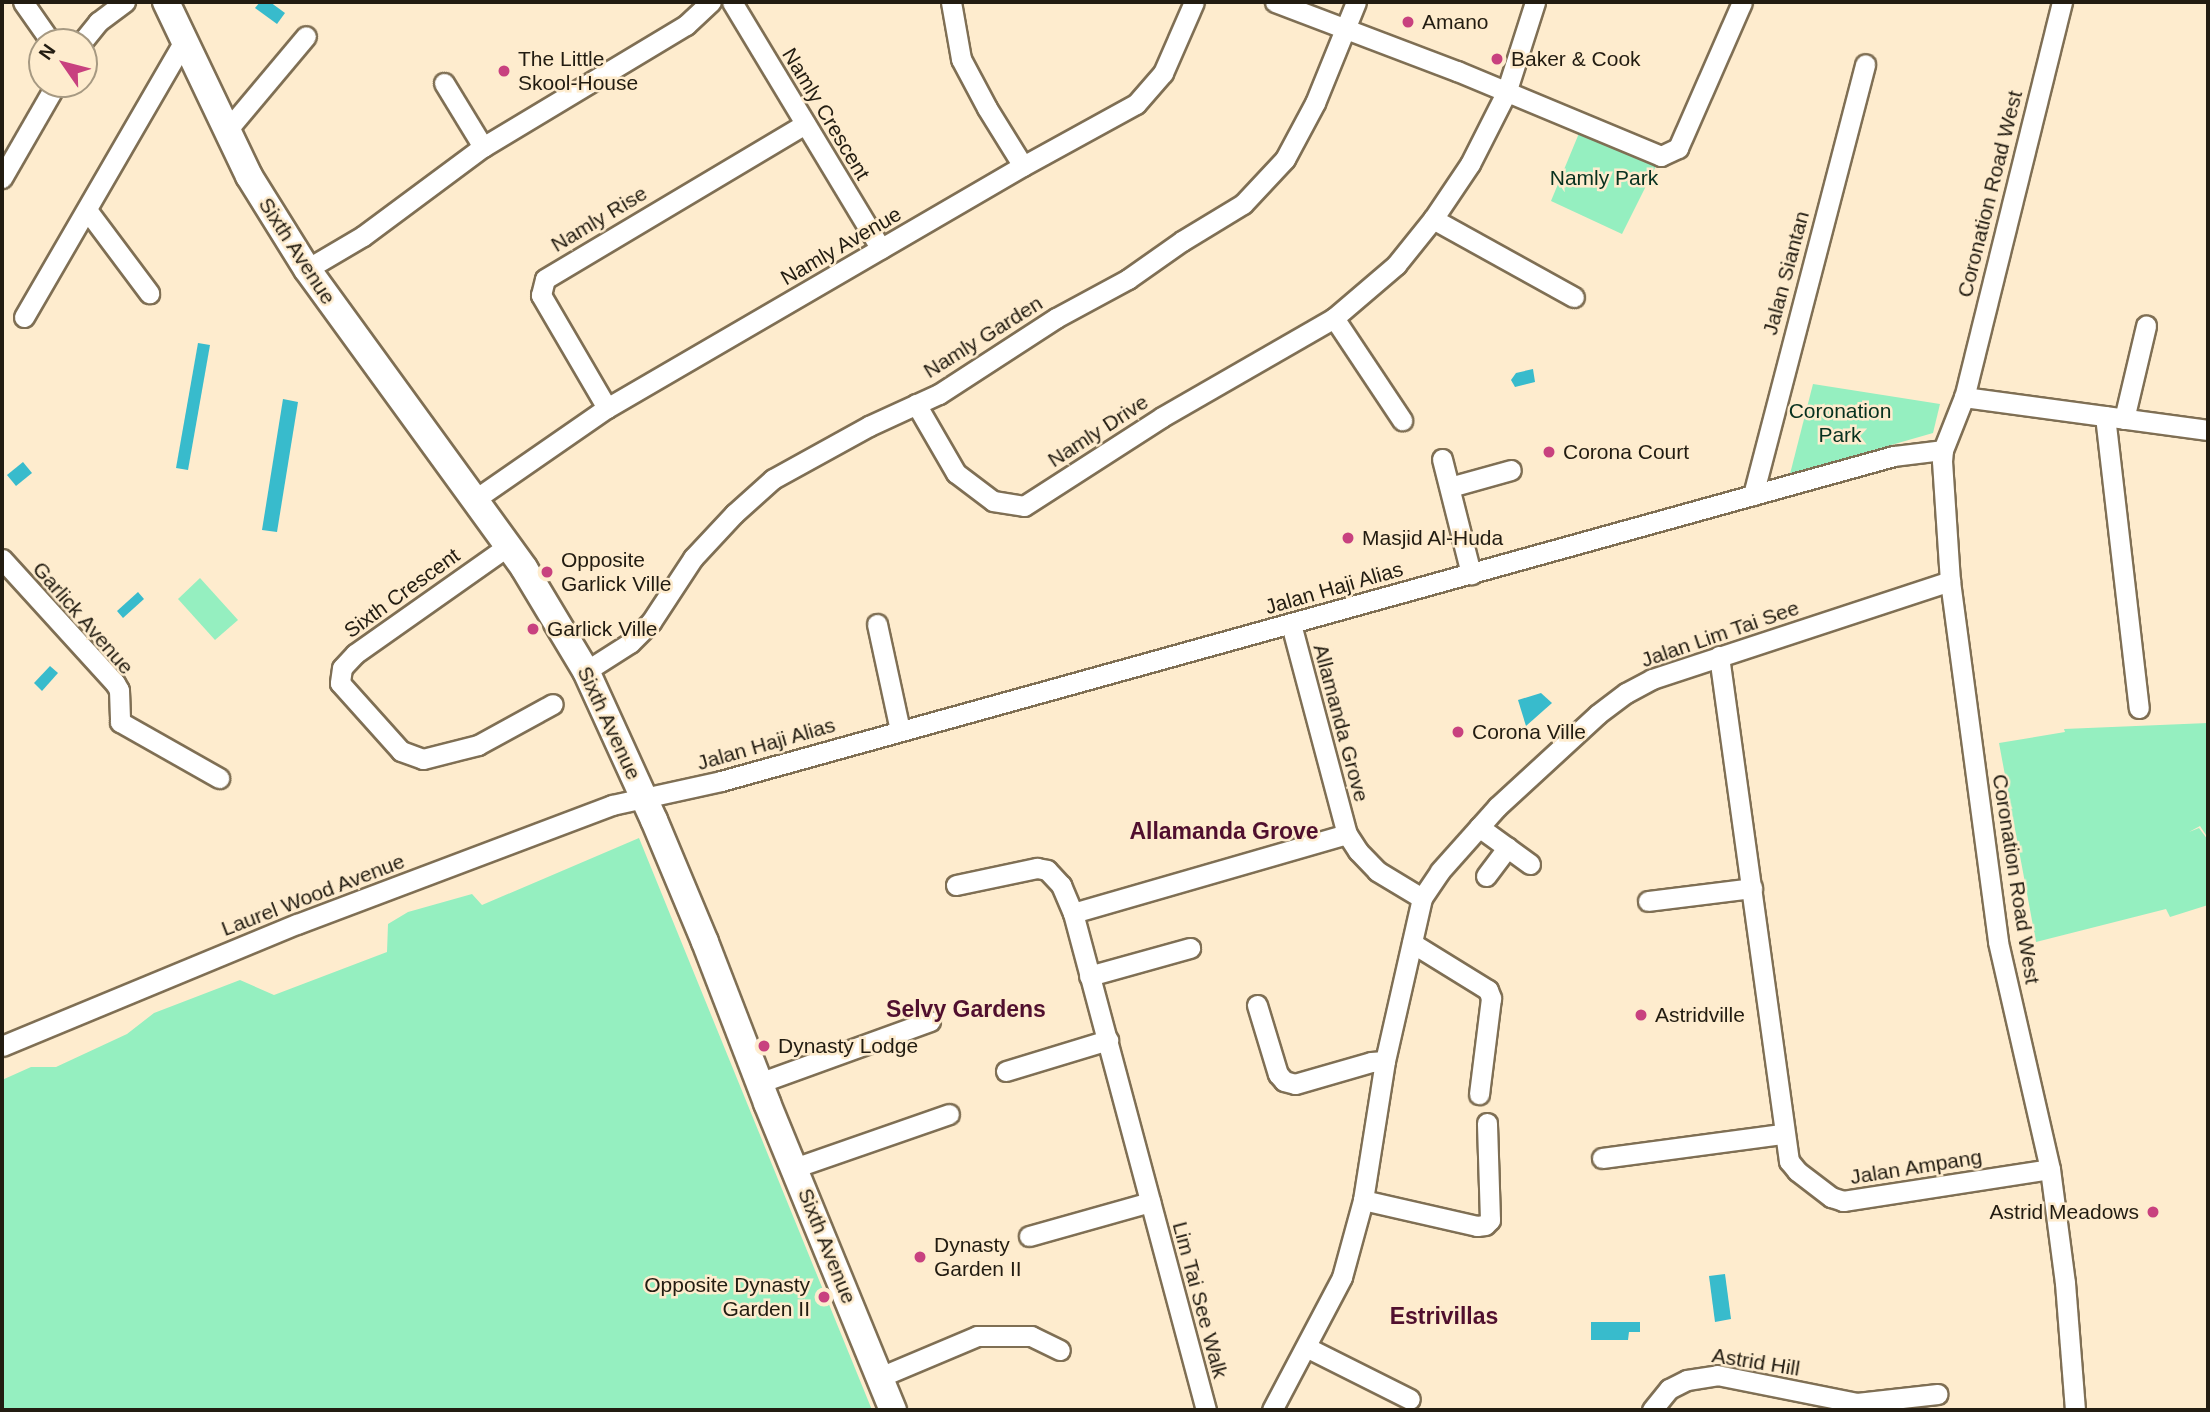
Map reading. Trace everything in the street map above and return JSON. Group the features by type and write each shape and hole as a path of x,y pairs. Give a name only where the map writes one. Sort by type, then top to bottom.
{"main road":[{"name":"Sixth Avenue","path":"166,2 249,176 307,270 508,546 586,671 645,799 705,942 759,1083 893,1410"}],"street":[{"path":"23,2 41,28"},
{"path":"93,28 125,2"},
{"path":"307,270 363,236 483,147 686,25 711,2"},
{"name":"Namly Crescent","path":"732,2 881,249"},
{"path":"951,2 961,59 1023,166"},
{"name":"Namly Avenue","path":"474,500 607,408 1143,98 1163,74 1194,2"},
{"path":"1275,2 1661,156 1678,148 1742,2"},
{"name":"Namly Garden","path":"586,671 630,643 651,622 693,558 734,514 773,479 821,451 972,374 1056,318 1128,279 1182,241 1243,204 1285,159 1315,103 1356,2"},
{"name":"Namly Drive","path":"916,404 956,473 993,501 1024,506 1162,416 1334,318 1396,265 1433,219 1470,164 1506,93 1535,2"},
{"name":"Coronation Road West","path":"2062,2 1964,397 1943,450 1950,581 1998,942 2050,1169 2065,1283 2075,1410"},
{"path":"228,129 306,36"},
{"path":"24,317 184,41"},
{"name":"Jalan Siantan","path":"1753,495 1866,64"},
{"path":"444,83 483,147"},
{"path":"2,178 48,98"},
{"name":"Namly Rise","path":"607,408 541,295 545,279 805,124"},
{"path":"87,209 149,292"},
{"path":"1433,219 1574,297"},
{"path":"1334,318 1402,420"},
{"path":"2139,708 2114,417 2146,326"},
{"path":"1964,397 2208,430"},
{"name":"Jalan Haji Alias","path":"645,799 721,781 1894,456 1943,450"},
{"path":"1442,458 1471,573"},
{"path":"1450,487 1510,470"},
{"name":"Sixth Crescent","path":"508,546 355,654 342,668 340,682 401,751 423,759 478,745 553,704"},
{"name":"Garlick Avenue","path":"2,559 115,683 120,722 219,778"},
{"name":"Jalan Lim Tai See","path":"1272,1410 1342,1278 1363,1200 1385,1061 1422,898 1440,871 1479,827 1598,714 1626,693 1652,679 1950,581"},
{"path":"877,624 900,730"},
{"name":"Allamanda Grove","path":"1291,624 1347,834 1358,851 1377,871 1422,898"},
{"name":"Jalan Ampang","path":"1719,656 1783,1134 1789,1161 1797,1171 1831,1197 1843,1201 2050,1169"},
{"name":"Laurel Wood Avenue","path":"2,1046 297,924 612,804 645,799"},
{"path":"1479,827 1530,864"},
{"name":"Allamanda Grove","path":"1073,913 1347,834"},
{"path":"1486,876 1508,847"},
{"name":"Lim Tai See Walk","path":"956,885 1037,868 1047,870 1061,885 1073,913 1206,1410"},
{"path":"1648,901 1752,888"},
{"path":"1412,943 1488,990 1491,998 1479,1094"},
{"path":"1090,976 1190,948"},
{"path":"1257,1005 1278,1074 1284,1081 1295,1084 1371,1062 1385,1061"},
{"path":"759,1083 930,1021"},
{"path":"1006,1071 1108,1040"},
{"path":"794,1167 948,1114"},
{"path":"1363,1200 1477,1226 1485,1225 1490,1220 1488,1123"},
{"path":"1602,1158 1783,1134"},
{"name":"Lim Tai See Walk","path":"1029,1236 1150,1202"},
{"path":"880,1377 977,1336 1031,1336 1060,1350"},
{"path":"1306,1346 1409,1399"},
{"name":"Astrid Hill","path":"1652,1410 1669,1389 1686,1380 1717,1375 1858,1407 1937,1394"}],"green space":[{"name":"Namly Park","path":"1582,126 1661,156 1622,234 1551,201"},
{"name":"Coronation Park","path":"1813,384 1940,404 1933,433 1790,474"},
{"path":"200,578 238,620 215,640 178,599"},
{"path":"2208,723 2208,838 2200,826 2189,832 2199,828 2208,840 2208,905 2170,917 2166,909 2036,942 1999,743 2065,732 2064,729"},
{"path":"639,838 872,1410 2,1410 2,1080 31,1067 56,1067 127,1034 154,1013 240,980 274,995 387,952 388,924 408,912 472,894 482,905"}],"water":[{"path":"260,2 270,2 285,13 277,24 255,8"},
{"path":"198,343 210,345 188,470 176,468"},
{"path":"1533,369 1535,382 1515,387 1511,380 1516,373"},
{"path":"283,399 298,402 277,532 262,530"},
{"path":"23,462 32,473 16,486 7,475"},
{"path":"138,592 144,599 123,618 117,611"},
{"path":"50,666 58,673 42,691 34,683"},
{"path":"1541,693 1552,703 1526,726 1518,700"},
{"path":"1725,1274 1731,1319 1715,1322 1709,1276"},
{"path":"1591,1322 1640,1322 1640,1332 1629,1332 1628,1340 1591,1340"}],"place":[{"name":"Amano","path":"1408,22"},
{"name":"Baker & Cook","path":"1497,59"},
{"name":"The Little Skool-House","path":"504,71"},
{"name":"Corona Court","path":"1549,452"},
{"name":"Masjid Al-Huda","path":"1348,538"},
{"name":"Opposite Garlick Ville","path":"547,572"},
{"name":"Garlick Ville","path":"533,629"},
{"name":"Corona Ville","path":"1458,732"},
{"name":"Astridville","path":"1641,1015"},
{"name":"Dynasty Lodge","path":"764,1046"},
{"name":"Astrid Meadows","path":"2153,1212"},
{"name":"Dynasty Garden II","path":"920,1257"},
{"name":"Opposite Dynasty Garden II","path":"824,1297"}],"district":[{"name":"Allamanda Grove","path":"1224,831"},
{"name":"Selvy Gardens","path":"966,1009"},
{"name":"Estrivillas","path":"1444,1316"}]}
